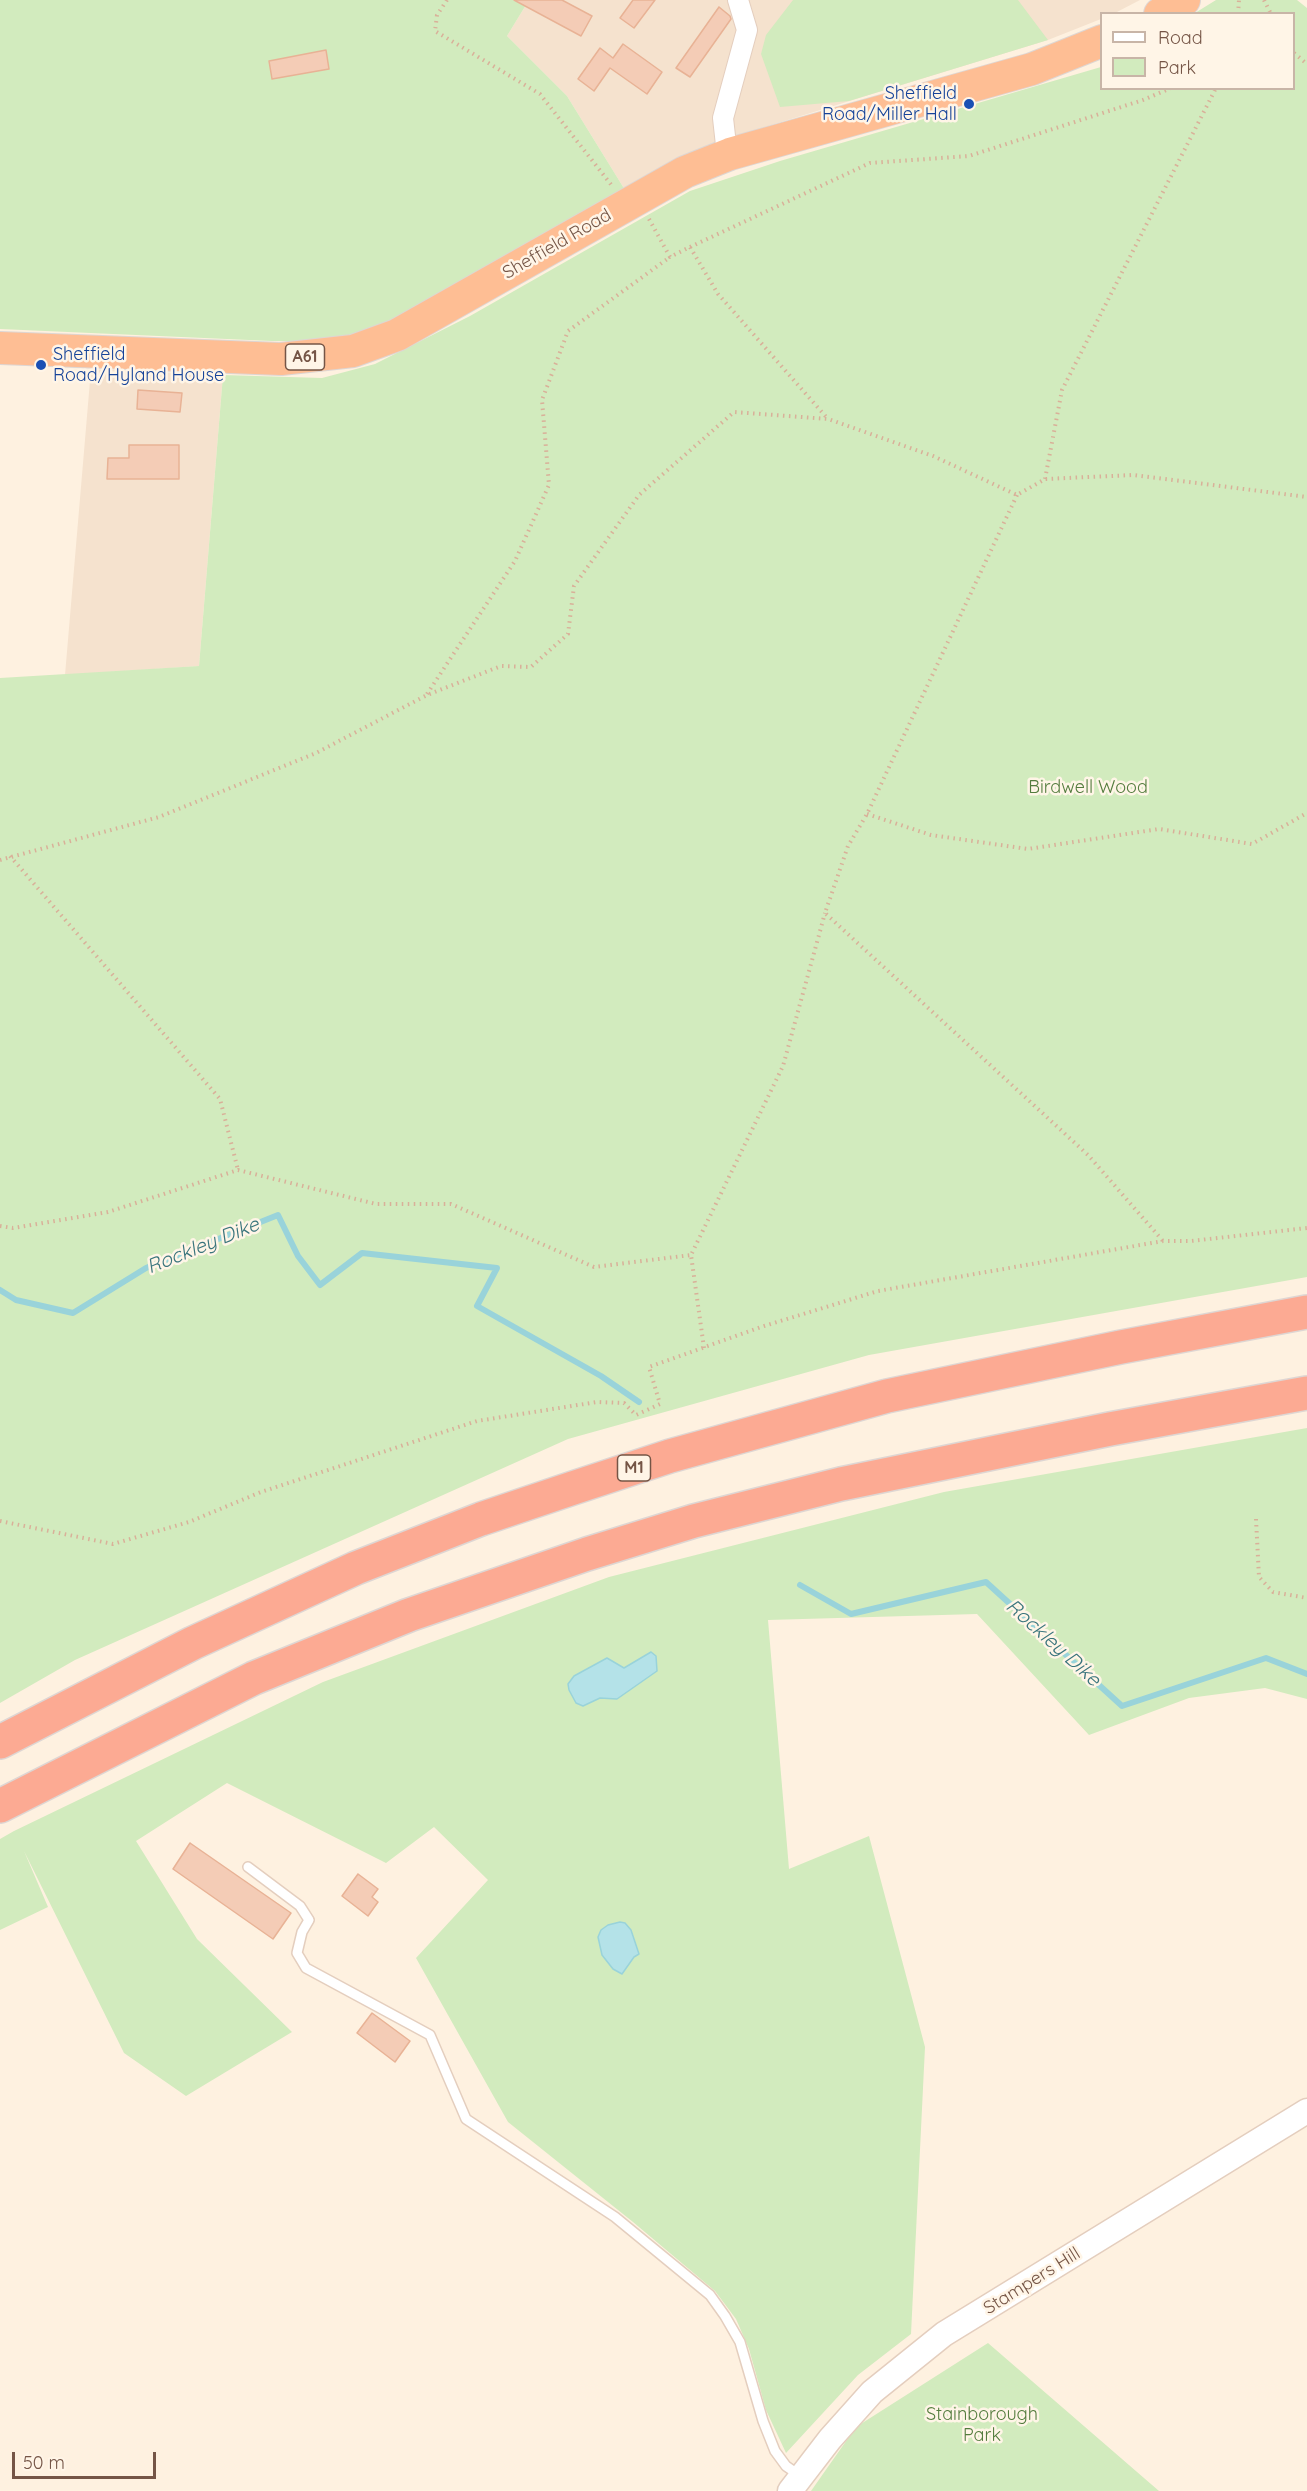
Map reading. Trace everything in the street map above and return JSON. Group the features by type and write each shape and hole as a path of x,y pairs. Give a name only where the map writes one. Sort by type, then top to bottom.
{"highway":[{"path":"1163,12 1184,0"},
{"name":"Sheffield Road","path":"0,348 281,359 353,351 398,335 685,172 730,154 1032,69 1100,42"},
{"name":"M1","path":"0,1742 174,1652 356,1568 481,1519 670,1456 887,1396 1121,1347 1307,1312"},
{"path":"0,1806 254,1678 409,1615 587,1554 694,1521 841,1484 1110,1429 1307,1393"}],"street":[{"path":"730,154 726,145 723,118 747,30 738,0"},
{"name":"Stampers Hill","path":"796,2484 830,2439 872,2392 944,2334 1307,2111"}],"lane":[{"path":"248,1867 300,1906 309,1920 302,1932 297,1953 306,1968 430,2035 466,2120 615,2217 710,2295 740,2342 763,2421 775,2451 796,2484"}],"path":[{"path":"1295,55 1307,64"},
{"path":"690,247 870,163 969,156 1143,100 1166,90"},
{"path":"1044,479 1062,390 1215,90"},
{"path":"427,695 515,561 549,485 542,400 568,332 670,257"},
{"path":"0,860 159,817 316,753 427,695 501,666 531,667 568,634 574,586 639,495 734,412 828,419 933,456 1017,495"},
{"path":"704,1347 691,1255 783,1066 825,913 848,846 867,814 1017,495 1044,479 1133,475 1307,497"},
{"path":"867,814 932,835 1028,849 1159,829 1252,844 1307,813"},
{"path":"10,856 220,1100 238,1170"},
{"path":"825,913 1088,1155 1163,1241"},
{"path":"0,1226 13,1228 108,1212 238,1170 376,1204 451,1204 594,1267 691,1255"},
{"path":"0,1521 113,1544 189,1521 261,1492 477,1421 597,1402 624,1403 636,1415 660,1404 650,1367 704,1347 878,1291 1163,1241 1191,1241 1307,1228"},
{"path":"1256,1519 1259,1577 1273,1592 1307,1598"}],"shaded area":[{"path":"529,0 1140,0 1117,12 1100,12 1100,19 1048,40 713,143 625,190 567,96 507,36"},
{"path":"91,369 223,375 199,666 65,675"}],"green space":[{"path":"0,0 529,0 507,36 567,96 625,190 396,319 334,341 272,341 0,329"},
{"path":"793,0 1018,0 1048,40 849,101 780,107 761,54 766,35"},
{"name":"Birdwell Wood","path":"1216,0 1297,0 1307,8 1307,1277 869,1355 568,1439 75,1660 0,1703 0,678 199,666 223,375 322,378 375,364 470,316 690,191 780,161 1100,67 1100,90 1295,90 1295,12 1197,12"},
{"path":"1307,1428 1307,1699 1265,1688 1189,1698 1089,1735 977,1614 768,1620 789,1869 869,1836 925,2047 911,2334 858,2375 786,2453 766,2410 749,2349 736,2319 715,2291 508,2122 416,1958 488,1880 434,1827 386,1863 227,1783 136,1841 197,1939 292,2032 186,2096 124,2053 24,1851 48,1907 0,1930 0,1839 323,1682 609,1577 944,1492"},
{"name":"Stainborough Park","path":"988,2343 1159,2491 811,2491 856,2427"}],"water":[{"path":"651,1652 656,1656 657,1671 617,1699 600,1698 583,1706 576,1703 568,1684 574,1676 607,1658 624,1668"},
{"path":"625,1923 631,1930 639,1954 634,1957 622,1974 613,1969 602,1955 598,1937 601,1930 608,1925"}],"building":[{"path":"514,0 562,0 592,16 581,36"},
{"path":"633,0 655,0 634,28 620,18"},
{"path":"719,7 731,19 690,77 676,68"},
{"path":"623,44 662,72 647,94 610,68 594,91 578,79 600,48 613,58"},
{"path":"326,50 329,69 272,79 269,61"},
{"path":"138,390 182,393 180,412 137,409"},
{"path":"129,445 179,445 179,479 107,479 108,458 129,458"},
{"path":"190,1843 291,1913 273,1939 173,1869"},
{"path":"358,1874 378,1889 372,1897 378,1902 368,1916 342,1896"},
{"path":"372,2013 410,2041 395,2062 357,2033"}],"waterway":[{"name":"Rockley Dike","path":"0,1290 16,1300 73,1313 146,1268 278,1215 298,1256 320,1285 362,1253 497,1268 477,1306 601,1376 639,1402"},
{"name":"Rockley Dike","path":"800,1585 851,1614 986,1582 1122,1706 1266,1658 1307,1674"}],"place":[{"name":"Sheffield Road/Miller Hall","path":"969,104"},
{"name":"Sheffield Road/Hyland House","path":"41,365"}]}
